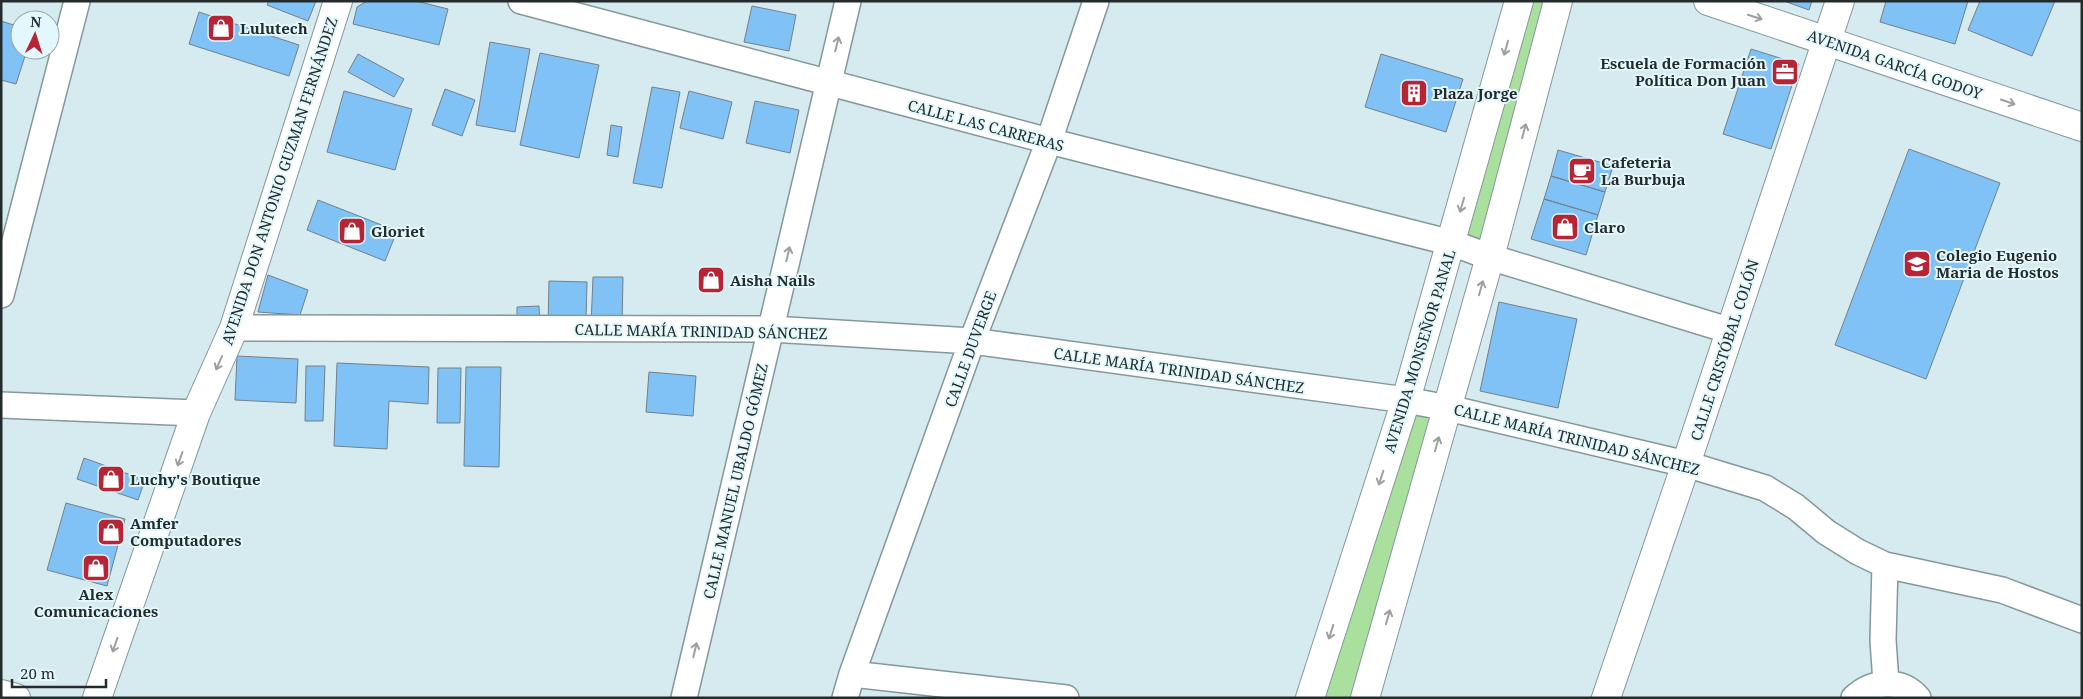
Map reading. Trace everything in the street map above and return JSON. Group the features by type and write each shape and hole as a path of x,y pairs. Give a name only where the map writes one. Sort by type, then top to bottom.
{"main road":[{"name":"AVENIDA DON ANTONIO GUZMAN FERNÁNDEZ","path":"96,698 196,413 234,328 338,1"},
{"name":"AVENIDA MONSEÑOR PANAL","path":"1310,698 1406,400 1519,1"},
{"path":"1365,698 1490,257 1558,1"},
{"name":"AVENIDA GARCÍA GODOY","path":"1708,1 2082,127"},
{"name":"CALLE CRISTÓBAL COLÓN","path":"1606,698 1731,331 1840,1"},
{"path":"1,694 16,698"}],"street":[{"path":"1,295 77,1"},
{"name":"CALLE LAS CARRERAS","path":"521,1 828,84 1452,243 1490,257 1731,331"},
{"name":"CALLE MANUEL UBALDO GÓMEZ","path":"684,698 848,1"},
{"name":"CALLE DUVERGE","path":"845,698 972,341 1049,141 1096,1"},
{"name":"CALLE MARÍA TRINIDAD SÁNCHEZ","path":"234,328 771,329 972,341 1406,400 1448,408 1686,464 1765,488 1796,507 1834,537 1858,552 1885,564 2002,590 2082,620"},
{"path":"1,405 196,413"},
{"path":"1885,564 1884,640 1886,683"},
{"path":"852,674 1066,698"},
{"path":"1854,698 1860,691 1873,685 1886,683 1901,685 1912,691 1918,698"}],"green space":[{"path":"1528,1 1550,1 1485,246 1460,238"},
{"path":"1414,414 1432,420 1356,698 1324,698"}],"building":[{"path":"269,1 316,1 308,21 267,5"},
{"path":"367,1 416,1 448,9 439,45 353,24 357,7"},
{"path":"1784,1 1812,1 1809,10"},
{"path":"1886,1 1968,1 1955,44 1880,22"},
{"path":"1980,1 2055,1 2032,56 1968,30"},
{"path":"752,6 796,15 789,51 744,42"},
{"name":"Lulutech","path":"199,12 299,45 289,76 189,44"},
{"path":"1,21 10,24 10,60 24,60 16,84 1,80"},
{"path":"490,42 530,49 515,132 476,125"},
{"path":"1751,49 1799,64 1771,149 1723,134"},
{"path":"540,53 599,65 579,158 520,145"},
{"path":"358,54 404,79 394,97 348,72"},
{"name":"Plaza Jorge","path":"1381,54 1463,79 1446,132 1365,107"},
{"path":"652,87 680,92 662,188 633,183"},
{"path":"445,89 475,100 462,136 432,125"},
{"path":"344,91 412,109 395,170 327,152"},
{"path":"689,91 732,102 723,139 680,128"},
{"path":"755,101 799,110 790,153 746,143"},
{"path":"611,125 622,127 618,157 607,155"},
{"name":"Colegio Eugenio Maria de Hostos","path":"1909,149 2000,183 1926,379 1835,345"},
{"name":"Cafeteria La Burbuja","path":"1558,150 1613,166 1605,192 1551,176"},
{"path":"1551,176 1605,192 1598,215 1544,199"},
{"name":"Claro","path":"1544,199 1598,215 1586,255 1531,239"},
{"name":"Gloriet","path":"318,200 397,231 385,261 307,230"},
{"path":"268,275 308,290 300,315 258,312"},
{"path":"593,277 623,277 622,325 591,325"},
{"path":"549,281 587,282 586,320 548,327"},
{"path":"1499,302 1577,319 1558,408 1480,391"},
{"path":"539,306 540,325 517,325 517,307"},
{"path":"237,356 298,359 296,403 235,400"},
{"path":"337,363 429,367 428,404 389,401 387,449 334,446"},
{"path":"306,366 325,366 323,421 305,421"},
{"path":"466,367 501,367 499,467 464,466"},
{"path":"438,368 461,368 460,423 437,423"},
{"path":"649,372 696,376 693,416 646,412"},
{"name":"Luchy's Boutique","path":"84,458 145,480 138,500 77,479"},
{"path":"66,503 125,519 107,586 47,570"}],"place":[{"name":"Lulutech","path":"221,28"},
{"name":"Escuela de Formación Política Don Juan","path":"1785,72"},
{"name":"Plaza Jorge","path":"1414,93"},
{"name":"Cafeteria La Burbuja","path":"1582,171"},
{"name":"Claro","path":"1565,227"},
{"name":"Gloriet","path":"352,231"},
{"name":"Colegio Eugenio Maria de Hostos","path":"1917,264"},
{"name":"Aisha Nails","path":"711,280"},
{"name":"Luchy's Boutique","path":"111,479"},
{"name":"Amfer Computadores","path":"111,532"},
{"name":"Alex Comunicaciones","path":"96,568"}]}
